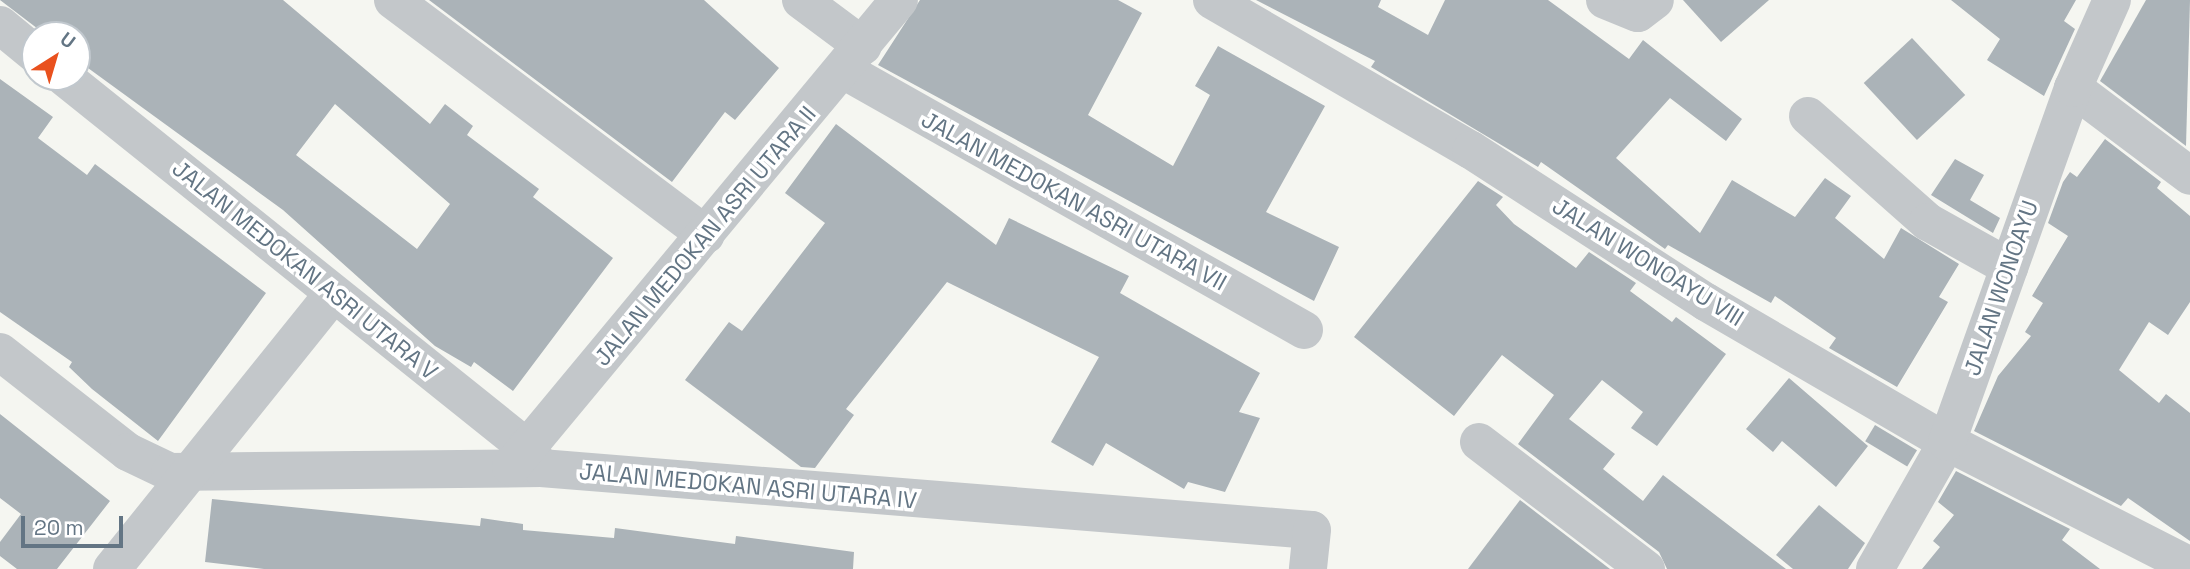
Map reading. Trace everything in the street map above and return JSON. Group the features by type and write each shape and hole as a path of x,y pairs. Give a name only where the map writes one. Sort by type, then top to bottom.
{"street":[{"path":"393,0 706,235"},
{"name":"JALAN MEDOKAN ASRI UTARA VII","path":"801,0 854,59 1304,330"},
{"name":"JALAN MEDOKAN ASRI UTARA II","path":"525,461 706,235 854,59 899,0"},
{"name":"JALAN WONOAYU VIII","path":"1212,0 1350,80 1947,442 2190,566"},
{"path":"1605,0 1638,13 1655,0"},
{"name":"JALAN WONOAYU","path":"1875,569 1947,442 2073,88 2112,0"},
{"path":"0,25 21,42"},
{"path":"2073,88 2190,176"},
{"name":"JALAN MEDOKAN ASRI UTARA V","path":"81,91 333,294 525,461"},
{"path":"1808,116 1928,222 2009,267"},
{"path":"112,569 183,474 333,294"},
{"name":"JALAN MEDOKAN ASRI UTARA IV","path":"0,352 155,470 183,474 525,461 1312,530 1308,569"},
{"path":"1479,442 1643,568"}],"building":[{"path":"0,0 283,0 430,124 445,104 473,126 467,135 539,189 533,197 613,258 513,391 474,362 471,367 435,346 283,210 91,70 91,21 28,21","holes":["335,104 450,204 417,249 296,155"]},
{"path":"429,0 704,0 779,68 735,120 725,112 672,182"},
{"path":"920,0 1118,0 1142,13 1088,115 1173,166 1210,95 1195,86 1218,46 1325,106 1266,212 1339,247 1314,301 878,65"},
{"path":"1256,0 1381,0 1378,7 1428,35 1445,0 1548,0 1629,59 1643,40 1742,119 1726,141 1670,98 1616,158 1700,233 1732,180 1795,217 1825,178 1851,196 1835,218 1884,259 1901,228 1959,264 1939,297 1948,302 1897,387 1829,348 1836,338 1775,296 1771,303 1668,245 1665,249 1541,162 1538,167 1371,67 1375,61"},
{"path":"1683,0 1769,0 1721,42"},
{"path":"1951,0 2076,0 2064,21 2075,29 2044,96 1987,60 2000,39"},
{"path":"2146,0 2190,0 2186,146 2100,81"},
{"path":"1912,38 1965,95 1917,140 1864,83"},
{"path":"0,79 53,117 38,138 87,175 95,164 266,293 158,441 92,389 69,367 72,362 0,312"},
{"path":"836,124 996,245 1009,218 1129,276 1120,293 1260,373 1239,412 1260,418 1225,492 1188,482 1184,489 1106,443 1093,466 1051,442 1099,357 947,282 846,409 854,415 815,468 801,467 685,380 729,322 742,331 825,223 785,193"},
{"path":"2105,139 2161,182 2157,188 2190,216 2190,302 2168,335 2149,322 2119,370 2159,403 2166,394 2190,413 2190,541 2128,498 2121,506 1974,431 1998,376 2031,336 2025,332 2043,303 2032,296 2068,236 2048,223 2063,182 2070,172 2077,177"},
{"path":"1955,159 1984,175 1970,200 2000,218 1993,233 1931,195"},
{"path":"1478,181 1503,197 1496,205 1514,224 1576,268 1589,252 1636,283 1630,291 1672,322 1676,317 1726,354 1657,446 1631,428 1643,412 1602,380 1569,419 1615,454 1603,469 1643,501 1663,475 1786,569 1667,569 1659,552 1518,444 1554,395 1502,355 1454,416 1354,337"},
{"path":"1789,378 1868,446 1836,487 1782,441 1773,452 1746,429"},
{"path":"0,414 110,501 57,569 17,569 0,556 0,542 21,514 0,498"},
{"path":"1875,425 1917,450 1907,467 1865,441"},
{"path":"1956,471 2070,529 2062,540 2100,569 1922,569 1940,547 1933,541 1954,515 1938,502"},
{"path":"212,499 480,526 481,518 523,524 523,530 614,538 615,528 735,544 736,536 854,552 853,569 264,569 205,562"},
{"path":"1520,500 1610,569 1468,569"},
{"path":"1819,505 1865,543 1848,569 1793,569 1776,555"}]}
